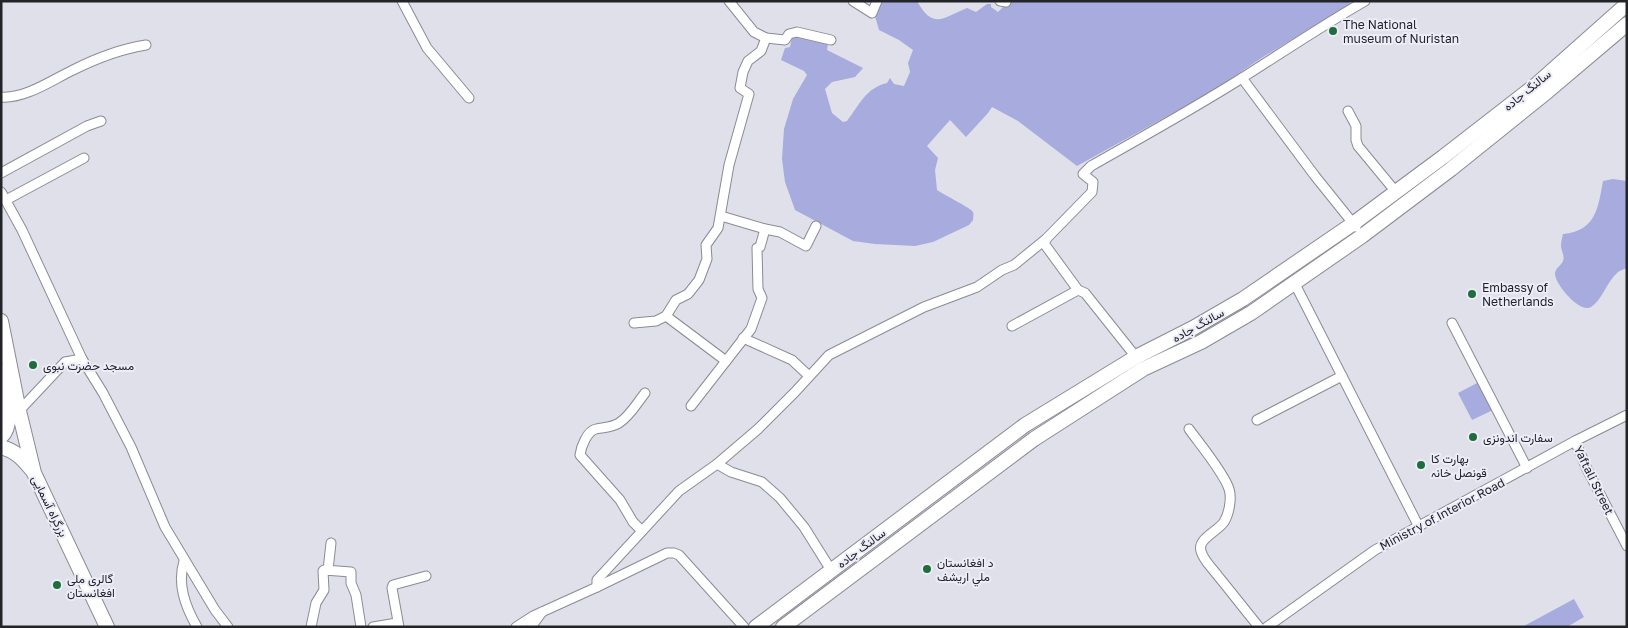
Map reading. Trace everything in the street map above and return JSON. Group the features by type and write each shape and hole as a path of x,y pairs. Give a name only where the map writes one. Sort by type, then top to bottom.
{"highway":[{"name":"سالنگ جاده","path":"756,627 1025,425 1136,357 1243,300 1354,223 1537,84 1627,4"},
{"name":"سالنگ جاده","path":"792,624 1034,439 1143,369 1202,342 1251,313 1362,236 1451,169 1627,24"},
{"name":"بزرگراه آسمایی","path":"1,321 19,411 34,472 107,627"},
{"path":"1,371 10,420 8,428 1,437"},
{"path":"1,447 21,456 34,472"},
{"path":"932,495 942,508"}],"street":[{"path":"402,1 427,48 469,98"},
{"path":"730,1 754,32 766,38 785,40 789,34 797,32 831,40"},
{"path":"853,1 872,13 877,1"},
{"path":"1000,1 1006,2"},
{"path":"597,587 597,580 679,491 717,464 758,429 829,355 924,307 977,287 1002,270 1014,265 1046,240 1092,192 1092,182 1083,174 1091,166 1242,78 1317,29 1365,1"},
{"path":"634,322 656,321 666,316 676,300 688,294 699,280 707,259 706,245 718,228 730,166 749,94 740,88 743,72 748,61 761,51 766,38"},
{"path":"1,97 6,98 30,92 99,59 146,45"},
{"path":"1242,78 1362,236"},
{"path":"1348,111 1356,126 1358,146 1396,192"},
{"path":"1,173 86,126 101,121"},
{"path":"84,158 4,196 82,359 103,393 127,440 158,513 184,560 215,610 228,627"},
{"path":"721,216 780,232 806,246 816,226"},
{"path":"691,406 750,329 762,298 758,289 756,248 760,246 765,229"},
{"path":"1046,240 1043,242 1078,290 1085,293 1136,357"},
{"path":"1295,284 1419,527"},
{"path":"1012,326 1078,290"},
{"path":"666,316 726,361"},
{"path":"1452,323 1527,468"},
{"path":"744,338 792,360 809,376"},
{"path":"19,411 65,362 82,359"},
{"path":"1257,420 1342,376"},
{"path":"642,531 633,522 620,500 580,455 591,431 610,428 619,423 630,413 645,393"},
{"name":"Ministry of Interior Road","path":"1267,627 1375,550 1575,441 1627,415"},
{"path":"1189,429 1228,486 1230,494 1228,511 1224,522 1204,541 1200,548 1201,552 1208,564 1259,627"},
{"name":"Yaftali Street","path":"1575,441 1587,469 1627,546"},
{"path":"717,464 731,472 762,482 780,498 804,527 831,570"},
{"path":"328,570 331,543"},
{"path":"516,627 542,612 667,553 674,553 679,555 744,627"},
{"path":"184,560 180,574 184,598 197,627"},
{"path":"311,627 316,602 324,590 323,572 328,570 351,572 351,583 356,595 361,627"},
{"path":"373,627 398,625 393,585 426,576"},
{"path":"531,627 542,612"}],"shaded area":[{"path":"883,1 917,1 928,16 934,19 945,18 967,8 976,12 987,4 991,4 991,7 998,12 1006,4 1004,1 1349,1 1350,4 1263,57 1211,92 1077,166 1018,121 992,107 966,137 950,120 927,146 938,158 935,170 937,190 971,210 973,212 973,220 969,225 933,242 915,246 853,241 795,210 785,182 782,159 784,129 793,99 807,75 804,71 781,60 785,48 790,47 792,37 801,36 828,44 827,50 863,68 855,77 832,82 825,89 832,113 843,122 847,121 864,98 874,89 887,83 890,78 894,84 904,86 910,72 908,63 913,50 899,40 879,30 875,16"},
{"path":"1613,179 1627,181 1627,268 1617,273 1595,304 1586,308 1569,297 1556,279 1555,272 1563,259 1562,238 1563,234 1574,232 1589,223 1597,209 1603,181"},
{"path":"1479,382 1493,410 1472,420 1458,393"},
{"path":"1574,599 1584,617 1567,627 1522,627"}],"place":[{"name":"The National museum of Nuristan","path":"1333,31"},
{"name":"Embassy of Netherlands","path":"1472,294"},
{"name":"مسجد حضرت نبوی","path":"33,365"},
{"name":"سفارت اندونزی","path":"1473,437"},
{"name":"بھارت کا قونصل خانہ","path":"1421,465"},
{"name":"د افغانستان ملي اریشف","path":"927,569"},
{"name":"گالری ملی افغانستان","path":"57,585"}]}
